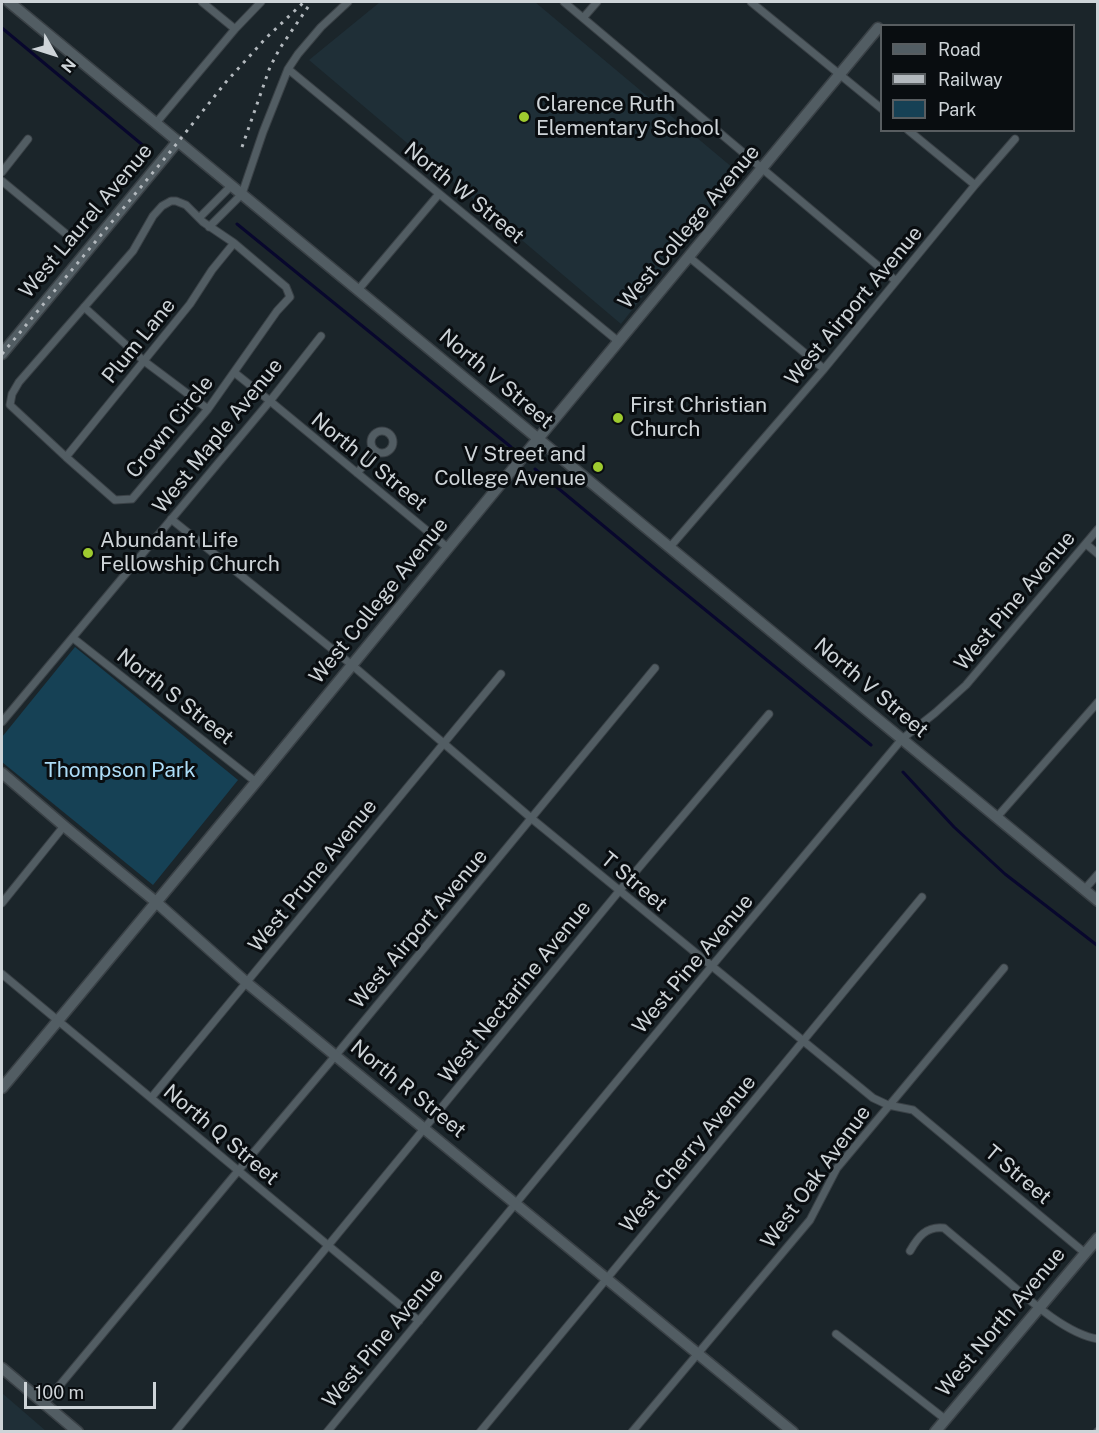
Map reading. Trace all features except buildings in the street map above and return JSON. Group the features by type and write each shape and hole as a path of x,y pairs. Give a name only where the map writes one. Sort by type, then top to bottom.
{"street":[{"name":"North V Street","path":"9,2 1098,901"},
{"path":"202,2 235,29"},
{"name":"West Laurel Avenue","path":"156,123 235,29 261,2"},
{"path":"209,227 242,194 288,69 321,27 348,2"},
{"path":"564,2 896,281"},
{"path":"583,18 597,2"},
{"path":"751,2 880,107"},
{"name":"West College Avenue","path":"2,1088 878,28"},
{"name":"North W Street","path":"288,69 619,342"},
{"path":"910,132 975,185"},
{"path":"2,172 28,139"},
{"name":"West Airport Avenue","path":"670,548 824,369 1014,139"},
{"name":"West Laurel Avenue","path":"2,354 178,141"},
{"path":"2,181 65,233"},
{"path":"199,219 231,185"},
{"path":"358,290 439,194"},
{"name":"Crown Circle","path":"176,201 186,205 199,219 234,243 286,287 290,297 277,311 208,409 132,499 116,500 10,405 12,394 19,382 133,251 153,216 162,206 176,201"},
{"name":"Plum Lane","path":"66,457 190,304 212,270 234,243"},
{"path":"689,257 824,369"},
{"path":"84,307 144,360 208,409"},
{"name":"West Maple Avenue","path":"2,722 270,401 321,336"},
{"name":"North U Street","path":"234,374 448,548"},
{"path":"357,473 376,451"},
{"name":"T Street","path":"171,519 352,665 531,818 873,1098 888,1105 913,1110 1085,1253"},
{"name":"West Pine Avenue","path":"327,1431 902,739 966,685 1098,529"},
{"path":"1086,544 1098,554"},
{"name":"North S Street","path":"73,638 256,782"},
{"name":"West Airport Avenue","path":"45,1403 656,668"},
{"name":"West Prune Avenue","path":"151,1098 501,674"},
{"path":"997,818 1098,702"},
{"name":"West Nectarine Avenue","path":"175,1431 620,891 769,714"},
{"name":"North R Street","path":"2,773 156,902 247,982 606,1279 698,1352 779,1427 793,1431"},
{"path":"2,903 64,826"},
{"path":"1084,890 1098,874"},
{"name":"West Cherry Avenue","path":"480,1431 922,897"},
{"name":"West Oak Avenue","path":"632,1431 810,1220 837,1168 1004,968"},
{"name":"North Q Street","path":"2,974 419,1321"},
{"path":"910,1251 920,1237 929,1230 936,1227 944,1228 1039,1308 1072,1329 1098,1339"},
{"name":"West North Avenue","path":"935,1431 1098,1238"},
{"path":"836,1334 945,1419"},
{"path":"2,1368 78,1431"}],"shaded area":[{"name":"Clarence Ruth Elementary School","path":"380,2 535,2 739,173 621,324 309,60"},
{"path":"2,1393 46,1431 2,1431"}],"green space":[{"name":"Thompson Park","path":"75,647 238,780 153,885 2,762 2,737"}],"waterway":[{"path":"2,28 145,147"},
{"path":"237,224 511,447"},
{"path":"535,469 871,745"},
{"path":"903,772 954,827 1005,874 1098,946"}],"railway":[{"path":"2,354 226,82 266,38 304,2"},
{"path":"242,147 270,67 310,4"}],"place":[{"name":"Clarence Ruth Elementary School","path":"524,117"},
{"name":"First Christian Church","path":"618,418"},
{"name":"V Street and College Avenue","path":"598,467"},
{"name":"Abundant Life Fellowship Church","path":"88,553"}]}
